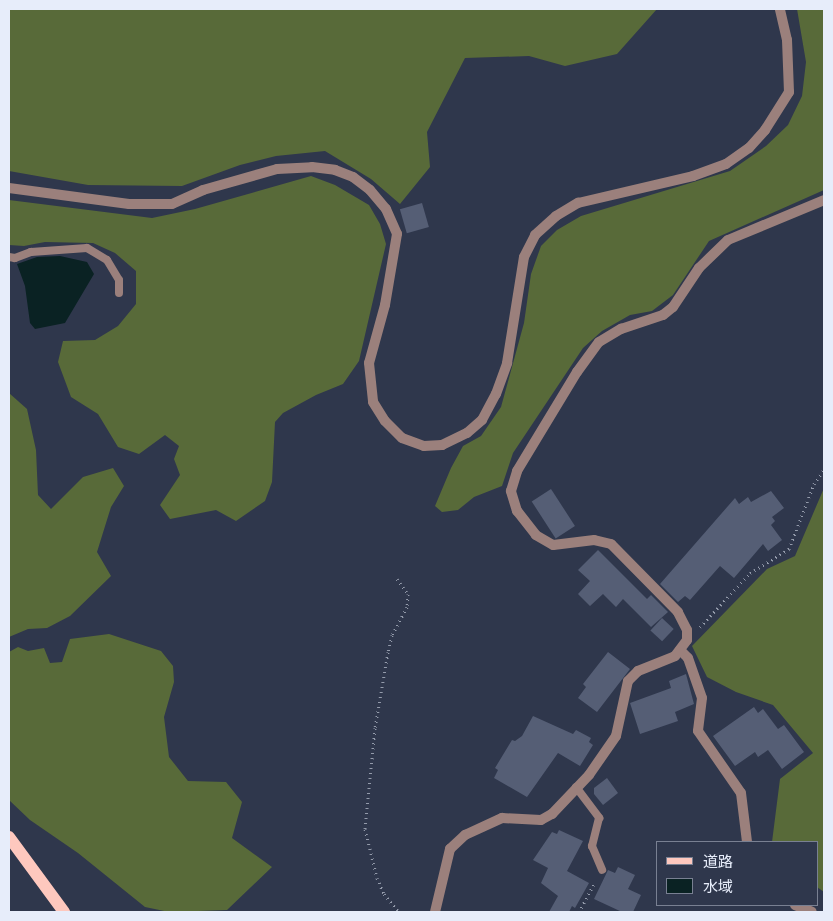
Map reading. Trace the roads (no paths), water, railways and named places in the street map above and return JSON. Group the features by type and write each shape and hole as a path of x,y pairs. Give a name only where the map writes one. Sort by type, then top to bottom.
{"main road":[{"path":"9,837 64,912"}],"street":[{"path":"9,188 129,204 172,204 203,190 277,169 312,167 335,170 353,177 370,190 386,209 397,234 385,305 369,363 373,402 385,421 402,438 424,446 442,445 467,433 482,420 496,394 507,362 524,257 535,235 556,216 578,203 693,176 726,164 749,148 765,130 789,92 787,40 780,9"},
{"path":"434,912 450,849 465,835 502,818 541,820 552,814 616,736 628,681 638,671 665,662 680,650 688,640 687,630 678,612 610,544 594,540 553,545 536,535 517,511 511,492 516,471 576,372 598,342 621,330 662,316 673,307 699,268 728,240 824,200"},
{"path":"680,650 688,658 702,698 698,731 741,793 747,841"},
{"path":"797,906 812,912"}],"lane":[{"path":"9,256 15,258 31,252 87,248 107,260 119,280 119,293"},
{"path":"576,787 599,818 592,846 602,870"}],"water":[{"path":"60,256 87,262 94,274 65,323 35,329 30,323 25,286 17,264 37,257"}]}
